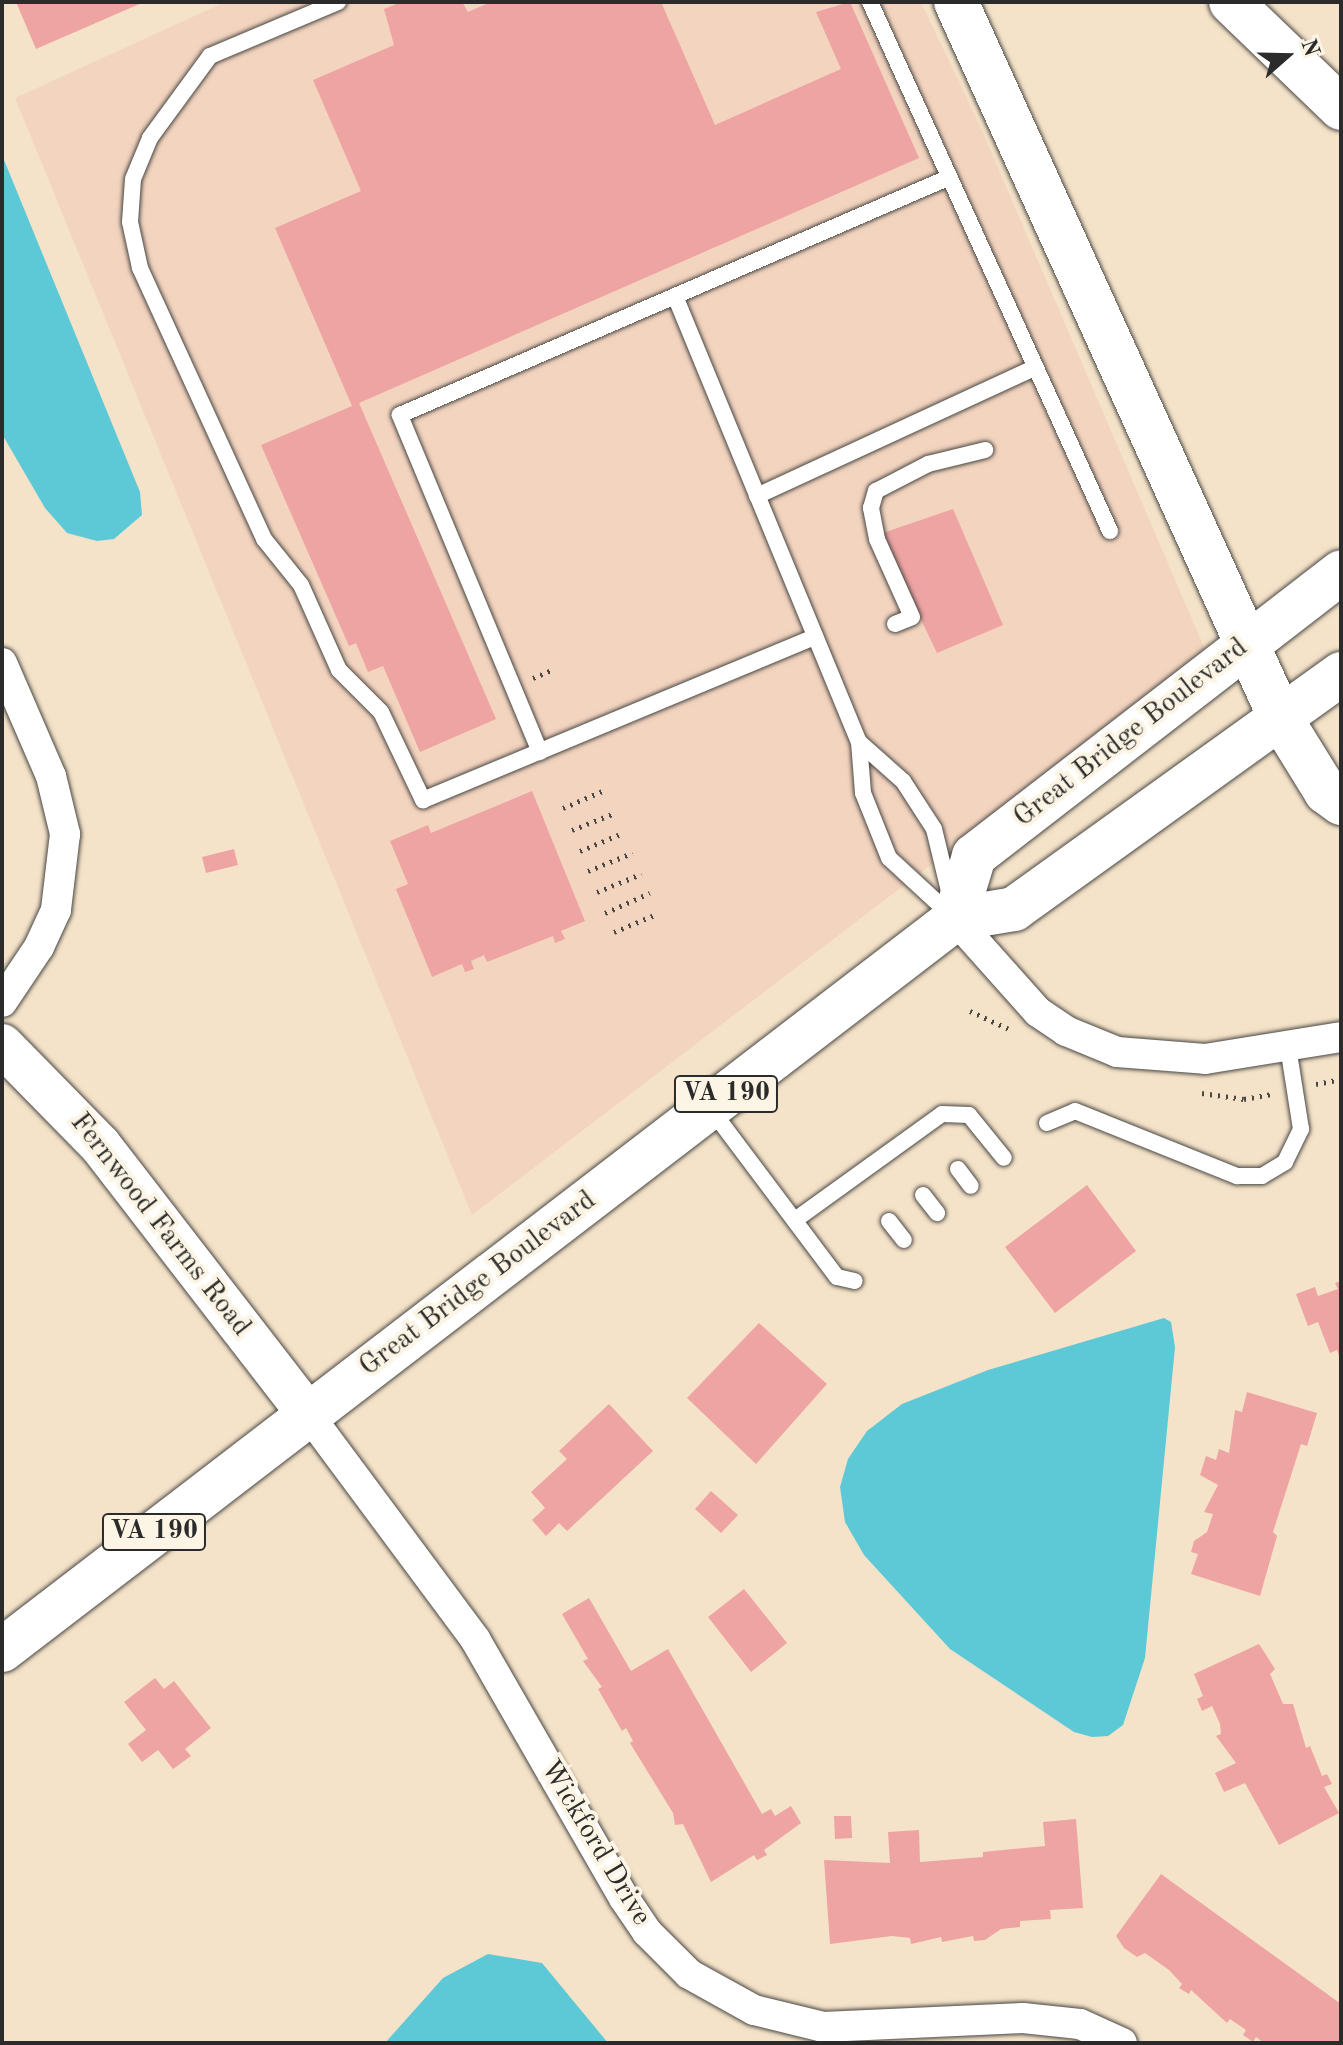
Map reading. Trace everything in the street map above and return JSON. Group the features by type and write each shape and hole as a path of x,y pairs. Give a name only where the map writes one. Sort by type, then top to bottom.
{"main road":[{"path":"956,2 1281,719 1326,792 1341,803"},
{"path":"1231,2 1341,108"},
{"path":"1298,67 1341,117"},
{"name":"Great Bridge Boulevard","path":"955,919 974,856 1246,641 1341,572"},
{"name":"Great Bridge Boulevard","path":"2,1650 955,919 1014,909 1341,674"}],"street":[{"path":"2,663 55,789 65,834 56,910 39,947 2,1002"},
{"path":"955,919 1038,1012 1090,1042 1141,1057 1173,1060 1288,1047 1341,1037"},
{"name":"Fernwood Farms Road","path":"2,1045 100,1145 308,1414"},
{"name":"Wickford Drive","path":"308,1414 475,1639 624,1898 647,1932 689,1974 754,2010 823,2027 1023,2018 1080,2024 1122,2043"}],"lane":[{"path":"338,2 210,56 150,138 133,179 130,222 140,268 264,539 301,585 339,670 381,712 423,800 815,637"},
{"path":"870,2 1110,531"},
{"path":"540,752 400,415 950,177"},
{"path":"675,296 859,742 863,793 889,858 955,919"},
{"path":"757,496 1036,367"},
{"path":"895,624 912,617 877,539 871,508 876,491 928,464 985,450"},
{"path":"859,742 903,781 934,829 955,919"},
{"path":"1047,1123 1075,1111 1237,1176 1262,1176 1285,1162 1301,1129 1288,1047"},
{"path":"709,1107 837,1277 855,1281"},
{"path":"795,1220 855,1177 894,1159 930,1132 942,1114 969,1115 1004,1158"},
{"path":"958,1169 971,1186"},
{"path":"855,1177 866,1190"},
{"path":"923,1195 937,1213"},
{"path":"889,1221 904,1240"}],"path":[{"path":"563,808 605,790"},
{"path":"572,830 615,813"},
{"path":"580,851 623,833"},
{"path":"588,871 632,853"},
{"path":"597,892 641,874"},
{"path":"605,913 650,893"},
{"path":"614,932 657,914"}],"shaded area":[{"path":"225,2 921,2 980,126 1207,654 472,1215 15,98"}],"water":[{"path":"2,155 140,492 142,515 114,539 97,541 67,533 45,508 2,434"},
{"path":"1164,1318 1171,1322 1175,1347 1145,1658 1123,1725 1108,1736 1092,1737 1074,1732 950,1649 864,1555 845,1522 840,1487 848,1459 867,1431 902,1404 988,1370"},
{"path":"488,1954 542,1963 608,2043 385,2043 443,1978"}],"building":[{"path":"16,2 144,2 36,49"},
{"path":"401,2 462,2 468,12 491,2 661,2 715,125 841,69 816,12 850,2 919,158 359,403 496,719 420,752 383,666 368,672 356,643 349,646 261,445 352,406 275,228 361,191 313,80 394,45 384,9"},
{"path":"953,509 1003,625 937,653 880,534"},
{"path":"532,791 585,921 561,931 565,939 555,943 553,936 487,962 484,955 471,961 474,969 465,972 462,964 432,977 396,889 408,884 390,841 428,825 431,833"},
{"path":"234,849 238,865 206,873 202,857"},
{"path":"1087,1185 1136,1251 1055,1313 1005,1247"},
{"path":"1341,1281 1341,1361 1337,1350 1330,1353 1318,1322 1308,1326 1296,1294 1315,1287 1318,1296 1338,1289 1335,1283"},
{"path":"759,1323 827,1384 756,1464 687,1398"},
{"path":"1247,1392 1317,1413 1307,1446 1301,1444 1273,1532 1277,1536 1260,1596 1191,1574 1198,1554 1191,1552 1194,1541 1207,1532 1213,1514 1204,1512 1218,1485 1200,1475 1206,1456 1216,1460 1219,1449 1229,1453 1235,1410 1242,1412"},
{"path":"609,1404 653,1451 567,1531 559,1523 546,1536 532,1520 545,1508 531,1492 567,1459 559,1451"},
{"path":"711,1491 738,1515 721,1533 695,1509"},
{"path":"744,1589 787,1643 751,1672 708,1617"},
{"path":"589,1598 631,1671 668,1649 762,1814 771,1809 775,1816 791,1806 801,1823 764,1850 767,1855 757,1860 754,1855 711,1882 683,1824 675,1825 673,1813 630,1743 633,1741 626,1728 622,1731 598,1689 602,1687 583,1661 588,1659 562,1614"},
{"path":"1259,1644 1275,1669 1270,1674 1283,1704 1293,1704 1306,1748 1310,1746 1322,1776 1327,1774 1332,1784 1324,1787 1339,1813 1279,1845 1245,1783 1224,1792 1215,1773 1236,1763 1216,1736 1221,1734 1220,1724 1212,1706 1202,1711 1197,1699 1203,1696 1194,1674"},
{"path":"155,1678 164,1689 174,1681 211,1728 185,1749 191,1756 173,1769 158,1750 142,1762 128,1744 146,1730 124,1702"},
{"path":"834,1816 851,1816 852,1838 835,1839"},
{"path":"1076,1819 1083,1908 1050,1910 1051,1919 1020,1921 1020,1927 1001,1929 985,1940 974,1941 973,1936 942,1942 941,1937 911,1944 910,1938 892,1936 830,1944 824,1860 890,1863 888,1832 919,1830 920,1862 983,1857 983,1852 1045,1846 1043,1822"},
{"path":"1161,1874 1341,2004 1341,2043 1264,2043 1256,2037 1253,2042 1243,2035 1246,2030 1230,2019 1227,2023 1191,1990 1189,1994 1179,1988 1182,1984 1169,1970 1145,1953 1137,1957 1124,1948 1116,1936"}]}
